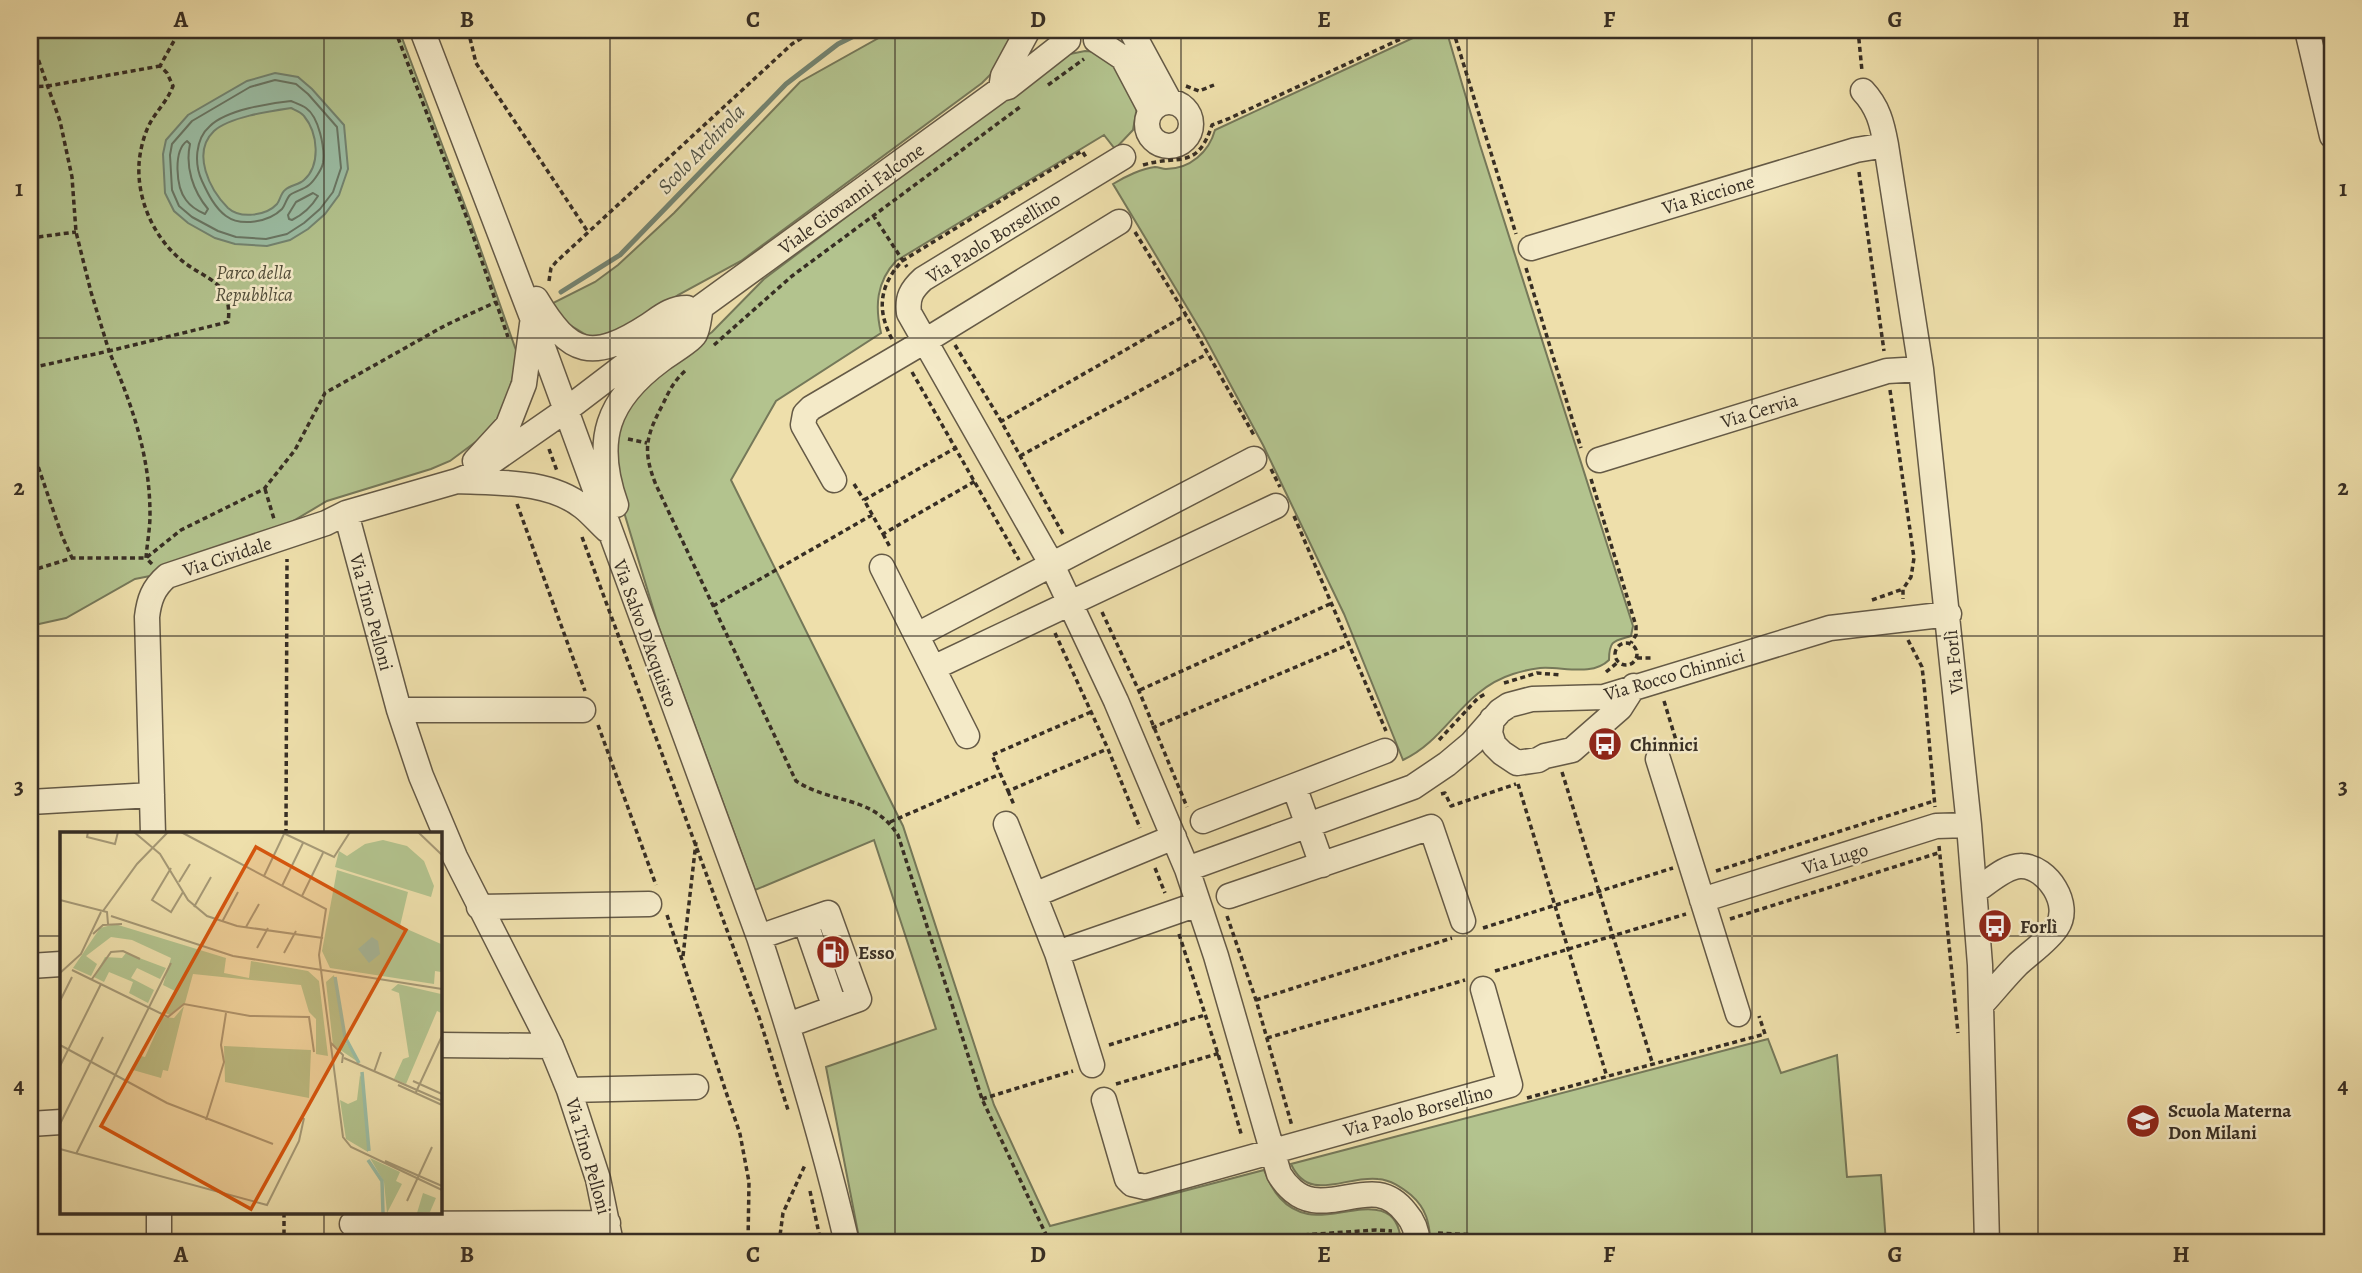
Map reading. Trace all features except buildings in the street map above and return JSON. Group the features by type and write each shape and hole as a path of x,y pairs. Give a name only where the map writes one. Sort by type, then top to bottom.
{"street":[{"name":"Via Salvo D'Acquisto","path":"422,30 533,320 759,937 788,1024 847,1243"},
{"path":"1001,89 1003,76 1028,30"},
{"path":"1131,30 1156,110 1131,162"},
{"path":"2307,30 2332,136"},
{"name":"Viale Giovanni Falcone","path":"566,410 701,307 1001,89 1008,87 1059,35"},
{"path":"1059,35 1087,41 1106,35 1156,110"},
{"name":"Via Forlì","path":"1863,91 1881,117 1886,145 1921,369 1948,614 1975,891 1982,1004 1987,1243"},
{"path":"1181,106 1188,112 1190,129 1186,138 1172,145 1155,141 1147,128 1156,110 1181,106"},
{"path":"1131,162 1163,145"},
{"name":"Via Riccione","path":"1524,249 1856,149 1886,145"},
{"name":"Via Paolo Borsellino","path":"1131,162 917,284 910,294 909,313 1052,565 1116,701 1187,869 1232,1007 1279,1174 1284,1182 1312,1200 1379,1194 1401,1206 1417,1238"},
{"name":"Viale Giovanni Falcone","path":"494,220 550,321 559,334 570,342 587,348 604,348 627,340 675,308 701,307"},
{"path":"835,480 803,425 805,414 811,408 1127,227"},
{"path":"612,540 621,519 605,468 610,423 617,406 635,380 694,335 701,307"},
{"path":"457,481 508,425 524,384 533,320"},
{"name":"Via Cervia","path":"1590,461 1887,371 1921,369"},
{"name":"Via Cividale","path":"153,832 147,617 151,595 158,584 167,576 326,523 346,513 474,474 566,410"},
{"path":"916,635 1261,457"},
{"name":"Via Cividale","path":"457,481 547,488 584,508 612,540"},
{"path":"933,668 1282,501"},
{"name":"Via Tino Pelloni","path":"346,513 399,710 439,832"},
{"path":"883,567 967,736"},
{"name":"Via Rocco Chinnici","path":"1187,869 1413,787 1472,743 1492,719 1509,705 1602,686 1634,686 1830,628 1948,614"},
{"path":"1545,756 1602,686"},
{"path":"1492,719 1490,733 1494,745 1502,753 1517,763 1538,760 1572,750 1620,708 1634,686"},
{"path":"399,710 589,708"},
{"path":"1203,821 1294,786 1385,742"},
{"path":"1658,759 1738,1014"},
{"path":"1294,786 1322,865"},
{"path":"30,802 152,795"},
{"path":"1006,824 1098,1056"},
{"name":"Via Lugo","path":"1703,904 1936,826 1969,825"},
{"path":"1229,896 1431,827 1468,928"},
{"path":"1034,895 1174,836"},
{"name":"Via Tino Pelloni","path":"352,1224 609,1233 598,1179 569,1090 551,1046 479,906 447,857 441,838"},
{"path":"1975,891 2007,871 2022,866 2040,873 2052,884 2062,905 2059,925 2016,966 1982,1004"},
{"path":"479,906 658,902"},
{"path":"1058,953 1198,904"},
{"path":"759,937 828,913 859,999 788,1024"},
{"path":"30,966 60,964"},
{"name":"Via Paolo Borsellino","path":"1109,1092 1124,1171 1132,1184 1144,1187 1272,1149 1510,1085 1484,979"},
{"path":"441,1045 551,1046"},
{"name":"Via Tino Pelloni","path":"569,1090 696,1087"},
{"path":"30,1124 60,1122"},
{"path":"159,1214 159,1243"}],"path":[{"path":"160,66 180,30"},
{"path":"395,30 468,221 512,349"},
{"path":"468,30 476,63 588,232"},
{"path":"551,291 548,278 551,268 792,44 815,30"},
{"path":"1131,162 1162,159 1177,161 1191,156 1205,145 1212,125 1420,30"},
{"path":"1453,30 1590,461 1636,626 1636,635 1631,643"},
{"path":"1858,30 1863,91"},
{"path":"30,36 60,121 72,177 76,232 91,292 109,351 141,435 150,516 146,558"},
{"path":"30,87 160,66"},
{"path":"30,368 228,322 230,311 222,288 180,260 164,243 150,220 141,192 139,163 144,137 152,119 167,101 173,86 160,66"},
{"path":"1127,227 1186,315 1261,457 1350,644 1385,742"},
{"path":"30,238 76,232"},
{"path":"902,261 889,277 881,297 885,325 1028,577"},
{"path":"30,571 72,558 146,558 181,530 264,489 295,450 325,393 446,326 496,302"},
{"path":"1186,315 864,500 872,515 883,534 1208,353"},
{"path":"541,428 566,496"},
{"path":"30,443 72,558"},
{"path":"264,489 287,557 286,832"},
{"path":"514,496 658,902 683,958 746,1156 749,1182 748,1243"},
{"path":"712,606 872,515"},
{"path":"581,534 760,1017 790,1115"},
{"path":"146,558 167,576"},
{"path":"1116,701 1332,603"},
{"path":"1046,614 1108,749 1148,847 1206,1015 1247,1157"},
{"path":"1631,643 1637,650 1637,658 1632,664 1618,662 1615,656 1619,645 1631,643"},
{"path":"1131,738 1350,644"},
{"path":"1602,686 1618,662"},
{"path":"1497,687 1507,681 1537,673 1572,676"},
{"path":"1435,745 1478,698 1488,692"},
{"path":"1091,712 992,755 1000,774 1008,791 1108,749"},
{"path":"890,822 1000,774"},
{"path":"1518,783 1607,1077"},
{"path":"1716,871 1934,801"},
{"path":"683,958 696,841"},
{"path":"1730,919 1939,853"},
{"path":"1232,1007 1468,928 1555,905 1690,862"},
{"path":"1109,1092 1243,1046 1484,979 1703,904"},
{"path":"982,1099 1206,1015"},
{"path":"779,1243 783,1213 805,1165 807,1178"},
{"path":"810,1191 821,1243"},
{"path":"284,1214 284,1243"},
{"path":"284,1236 332,1237 352,1224"},
{"path":"1185,1243 1376,1230 1417,1238 1507,1235 1584,1243"}],"green space":[{"name":"Parco della Repubblica","path":"30,30 399,30 518,356 507,400 497,420 485,435 450,461 431,469 327,501 288,524 150,576 135,579 66,618 30,626"},
{"path":"893,30 1018,30 1003,62 982,83 741,261 678,295 621,335 588,336 565,322 551,304 595,282 618,265 674,213 800,82"},
{"path":"1430,30 1443,30 1448,36 1633,626 1631,636 1611,645 1609,660 1602,665 1576,670 1537,668 1495,681 1467,703 1432,740 1403,760 1344,614 1263,445 1203,334 1113,184 1145,169 1183,166 1203,152 1215,130"},
{"path":"1085,51 1098,52 1114,61 1137,107 1133,130 1115,149 1104,135 896,261 884,277 879,295 881,333 776,401 731,480 903,826 994,1105 1050,1226 1264,1170 1275,1192 1292,1208 1320,1215 1365,1209 1378,1210 1389,1215 1397,1225 1401,1243 860,1243 826,1067 936,1029 874,840 755,890 659,628 617,489 614,468 619,421 642,383 712,332 764,279 1060,56"},
{"path":"1768,1039 1781,1073 1837,1055 1847,1177 1881,1175 1886,1243 1766,1243 1765,1236 1678,1243 1431,1243 1424,1211 1411,1195 1396,1184 1366,1179 1318,1185 1308,1183 1299,1176 1291,1164"}],"water":[{"path":"275,73 298,77 344,125 348,169 339,195 325,214 308,229 290,240 267,246 235,244 215,238 188,223 174,211 165,193 163,154 166,140 188,115 247,81","holes":["291,108 304,116 315,140 315,158 309,174 302,182 285,190 277,204 266,211 253,215 233,211 221,200 210,182 204,160 207,140 221,126 240,118"]}],"waterway":[{"name":"Scolo Archirola","path":"561,292 620,255 786,84 838,44 866,30"}],"place":[{"name":"Chinnici","path":"1605,744"},
{"name":"Forlì","path":"1995,926"},
{"name":"Esso","path":"833,952"},
{"name":"Scuola Materna Don Milani","path":"2143,1121"}]}
